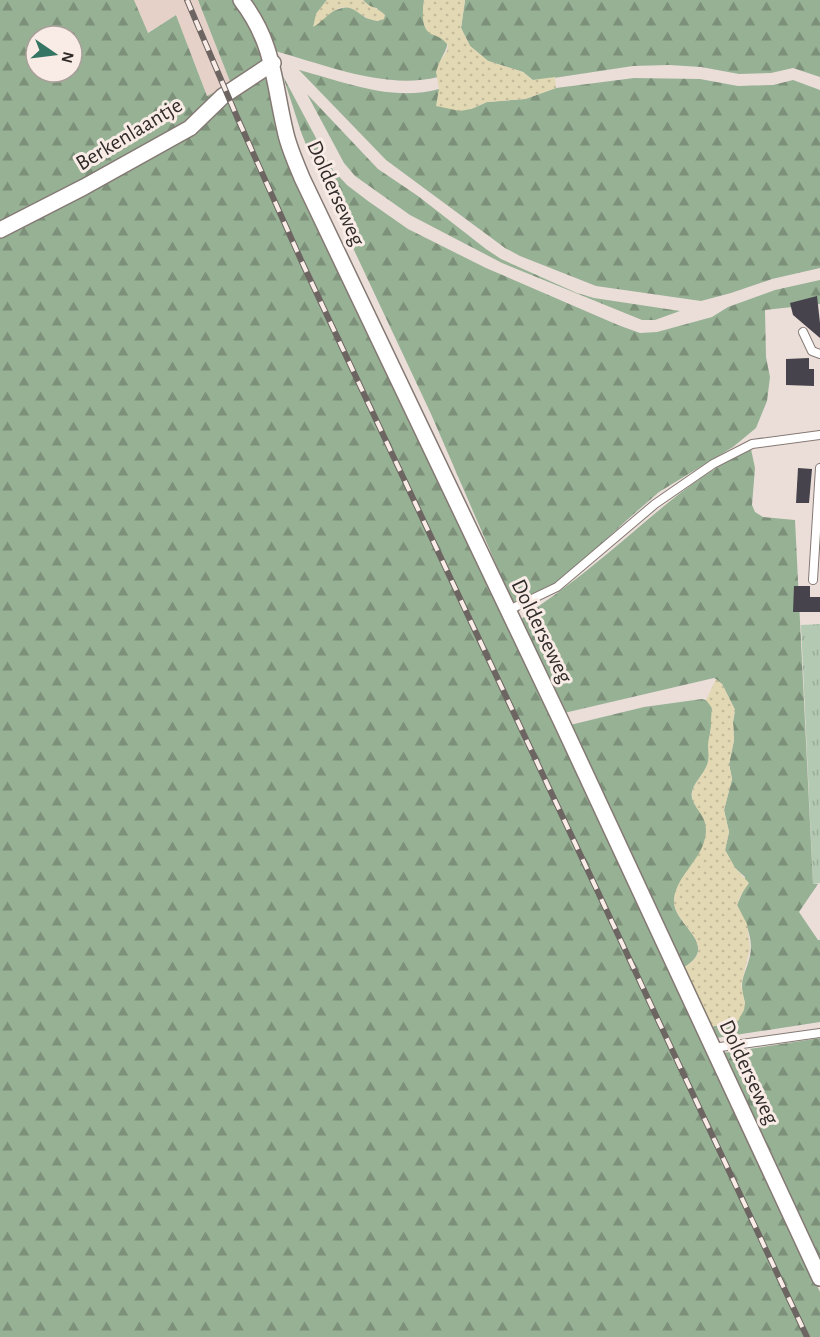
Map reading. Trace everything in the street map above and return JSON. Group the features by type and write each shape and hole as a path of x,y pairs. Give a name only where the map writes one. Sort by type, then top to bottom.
{"street":[{"name":"Dolderseweg","path":"241,0 254,17 266,41 273,63 285,133 302,178 820,1278"},
{"name":"Berkenlaantje","path":"0,230 181,134 223,96 273,63"}],"lane":[{"path":"803,332 812,351 820,354"},
{"path":"507,611 557,587 655,504 713,464 752,444 820,435"},
{"path":"813,580 820,468"},
{"path":"713,1048 820,1033"}],"shaded area":[{"path":"134,0 198,0 231,84 207,96 176,15 147,33"}],"green space":[{"path":"0,0 134,0 148,33 176,15 207,96 231,84 198,0 235,0 262,43 262,62 270,80 281,134 820,1292 820,1337 0,1337"},
{"path":"246,0 327,0 316,14 351,7 366,18 379,21 377,8 370,7 363,0 424,0 423,10 431,33 444,38 447,44 439,65 438,77 418,80 377,78 335,69 275,51"},
{"path":"465,0 820,0 820,77 793,68 771,73 739,74 701,67 669,65 633,66 534,81 523,72 488,61 470,46 461,28"},
{"path":"299,70 386,92 404,93 439,89 471,109 487,102 525,99 556,88 634,78 700,79 738,86 773,85 793,80 820,90 820,268 772,279 701,301 596,286 505,248 386,160"},
{"path":"283,76 333,170 347,185 368,201 408,229 486,268 618,325 640,333 657,332 712,317 728,307 775,290 820,280 820,304 765,310 766,357 770,377 767,401 756,428 733,447 659,492 555,584 514,606 431,414 315,167"},
{"path":"307,94 378,169 418,196 501,259 577,293 594,298 680,311 655,320 642,320 502,263 410,215 355,176 344,163"},
{"path":"751,449 755,468 752,505 755,512 763,517 795,520 813,884 818,884 799,912 820,940 820,1022 716,1038 711,1027 728,1022 745,1003 742,983 751,949 748,930 737,905 744,889 745,877 735,868 725,850 729,832 724,810 732,779 729,764 734,740 735,710 722,684 714,678 564,713 520,620 582,574 687,488 729,460"},
{"path":"820,624 820,883 813,884 801,625"},
{"path":"702,699 709,701 712,708 709,758 706,768 694,786 692,796 705,820 705,840 676,895 674,905 696,941 698,950 695,959 683,968 570,725 644,707"},
{"path":"820,1038 820,1262 723,1053"}],"sand":[{"path":"327,0 363,0 382,12 385,15 384,19 372,20 346,7 332,12 313,27 316,14"},
{"path":"424,0 465,0 461,28 470,46 488,61 523,72 532,80 555,77 556,88 525,99 487,102 460,111 436,106 439,89 436,72 448,45 425,28"},
{"path":"716,679 722,684 735,710 734,740 729,764 732,779 724,810 729,832 725,850 735,868 749,883 737,905 747,924 750,948 741,985 745,1003 744,1010 738,1021 711,1027 683,968 694,959 698,951 697,943 680,918 674,899 679,884 701,849 706,833 704,820 695,806 692,795 708,761 712,708 706,700"}],"building":[{"path":"817,296 820,338 793,315 790,303"},
{"path":"809,358 809,369 814,369 814,386 786,385 786,359"},
{"path":"798,468 812,469 809,503 796,503"},
{"path":"794,586 810,586 810,597 820,597 820,612 793,612"}],"railway":[{"path":"187,0 301,260 807,1337"}]}
